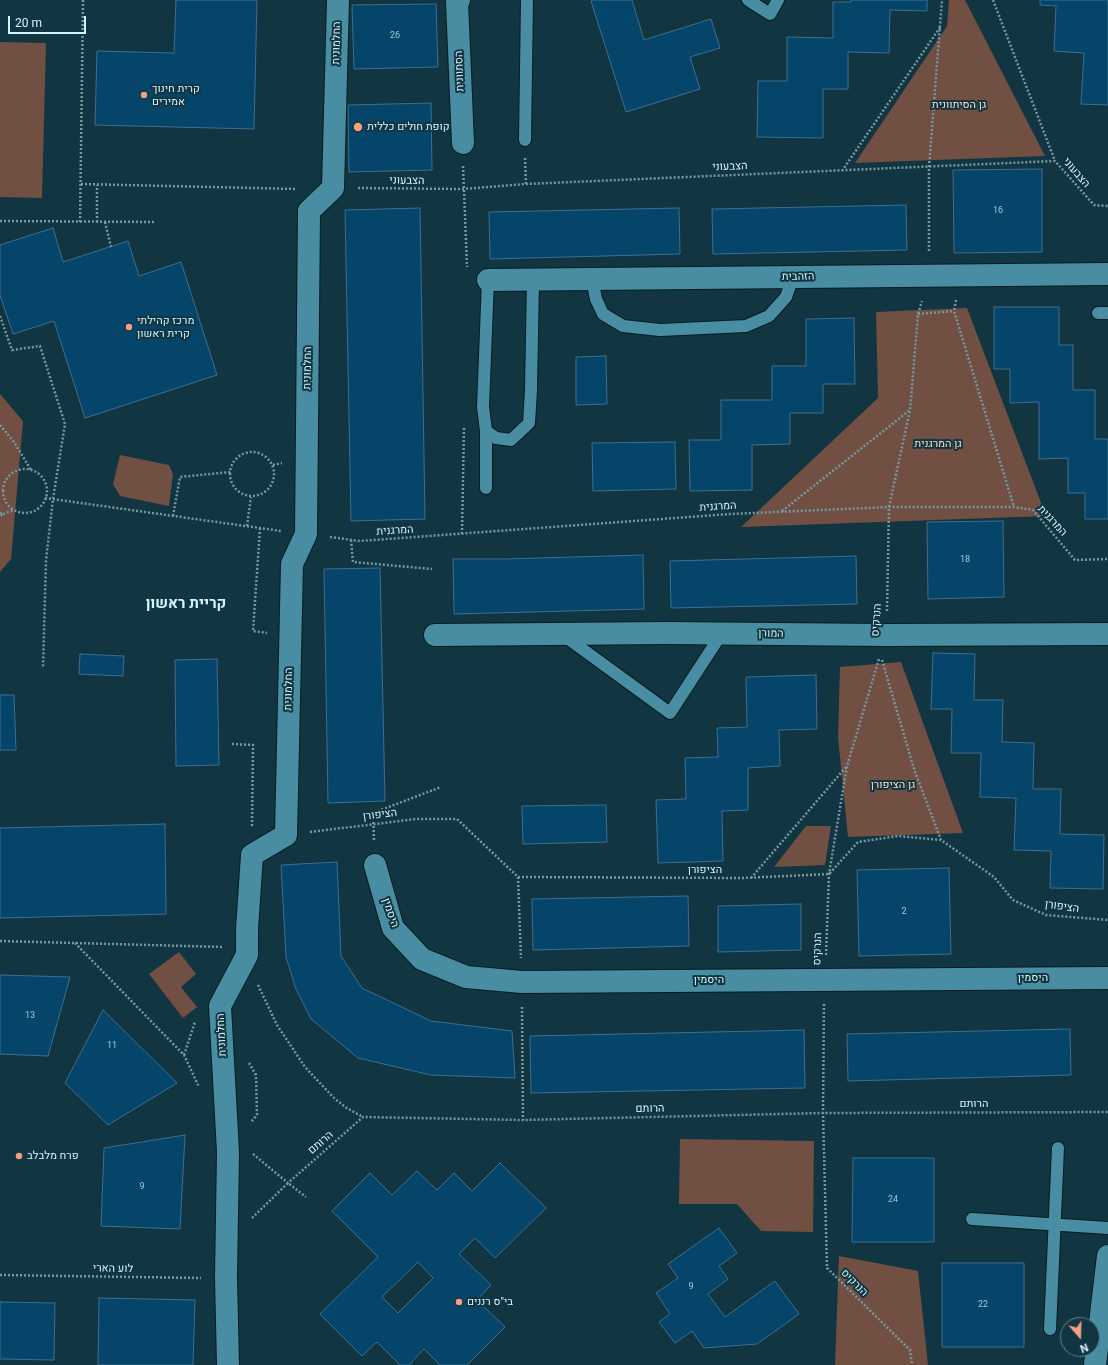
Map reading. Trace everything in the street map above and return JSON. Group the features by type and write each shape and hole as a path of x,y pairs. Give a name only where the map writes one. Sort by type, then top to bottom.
{"street":[{"name":"החלמונית","path":"286,835 292,564 306,534 309,211 333,188 338,0"},
{"name":"הסתוונית","path":"459,0 457,2 463,143"},
{"name":"הזהבית","path":"488,280 1108,274"},
{"name":"המורן","path":"435,635 722,633 883,644 1108,634"},
{"path":"252,855 286,835"},
{"name":"החלמונית","path":"228,1365 226,1244 228,1152 220,1006 247,955 247,929 252,855"},
{"name":"היסמין","path":"375,865 393,928 422,959 466,977 522,982 1108,978"},
{"path":"1095,1365 1108,1256"}],"lane":[{"path":"525,140 527,0"},
{"path":"748,0 770,14 778,0"},
{"path":"592,279 596,299 603,314 623,326 660,330 746,326 769,316 786,297 793,277"},
{"path":"486,488 486,431 483,407 488,280"},
{"path":"486,431 496,438 511,440 529,423 533,280"},
{"path":"562,634 670,713 722,633"},
{"path":"1050,1328 1056,1225 1058,1148"},
{"path":"972,1219 1108,1228"}],"path":[{"path":"80,222 83,0"},
{"name":"הנרקיס","path":"912,1365 910,1350 827,1268 824,1112 825,980 829,874 847,766 883,644 890,507 910,410 918,314 928,276 929,167 942,0"},
{"path":"993,0 1055,161"},
{"path":"842,171 941,26"},
{"path":"525,140 526,184"},
{"name":"הצבעוני","path":"81,184 288,189 464,189 526,184 1055,161 1094,206 1108,206"},
{"path":"97,185 97,222"},
{"path":"464,189 468,281 488,280"},
{"path":"0,221 156,222"},
{"path":"105,222 111,247"},
{"path":"960,276 954,311 1014,507"},
{"path":"918,314 954,311"},
{"path":"0,316 12,350 40,346 65,424 53,499 46,560 43,668"},
{"path":"781,512 910,410"},
{"path":"0,425 14,442 31,470"},
{"path":"247,452 254,452 262,454 268,458 273,465 275,472 271,487 259,496 251,497 244,495 233,486 230,480 230,472 235,459 247,452"},
{"path":"17,470 31,470 38,473 46,484 47,492 45,498 42,505 36,510 22,513 9,506 3,492 4,486 11,474 17,470"},
{"path":"173,516 180,477 230,472"},
{"path":"247,526 251,497"},
{"name":"המרגנית","path":"45,498 360,541 730,514 890,507 1014,507 1033,510 1075,560 1108,558"},
{"path":"1,514 14,510"},
{"path":"260,528 253,631 290,635"},
{"path":"351,540 353,562 432,569"},
{"path":"883,644 914,770 941,840"},
{"path":"232,744 253,745 252,855"},
{"path":"752,878 847,766"},
{"path":"373,824 373,812 442,787"},
{"name":"הציפורן","path":"286,835 416,819 457,819 518,877 752,878 829,874 858,842 898,836 941,840 994,877 1013,900 1046,915 1108,920"},
{"path":"0,941 220,947"},
{"path":"75,943 184,1055 200,1089"},
{"path":"247,955 261,992 277,1025 305,1067 333,1097 345,1107 363,1117"},
{"name":"הרותם","path":"226,1244 288,1182 363,1117 523,1120 824,1112 1108,1112"},
{"path":"228,1152 249,1151 306,1197"},
{"name":"לוע הארי","path":"0,1275 226,1278"}],"green space":[{"name":"גן הסיתוונית","path":"949,0 965,0 1045,156 855,163 947,26"},
{"path":"0,42 46,43 42,198 0,197"},
{"name":"גן המרגנית","path":"967,308 1046,516 741,527 878,398 876,312"},
{"path":"0,394 23,421 11,559 0,572"},
{"path":"120,455 169,465 173,474 169,506 120,496 113,484"},
{"name":"גן הציפורן","path":"901,662 963,833 848,837 838,737 840,667"},
{"path":"806,826 831,826 825,865 774,867"},
{"path":"179,952 196,974 181,987 197,1007 183,1018 149,974"},
{"path":"680,1139 814,1141 813,1232 761,1231 737,1204 679,1204"},
{"path":"839,1256 918,1271 928,1365 835,1365"}],"building":[{"path":"176,0 257,0 254,129 95,125 97,51 174,53"},
{"path":"632,0 644,40 711,19 720,48 690,57 700,89 626,112 591,1"},
{"path":"851,0 927,0 927,11 890,10 889,53 848,52 848,89 823,89 823,138 757,137 758,81 787,81 787,37 833,38 833,2 851,2"},
{"path":"1040,0 1108,0 1108,105 1081,104 1084,53 1054,51 1056,6 1040,5"},
{"path":"436,4 438,67 354,69 352,5"},
{"path":"431,103 432,170 349,172 348,105"},
{"path":"1042,169 1042,252 954,253 953,170"},
{"path":"906,205 907,250 713,254 712,209"},
{"path":"420,208 425,519 351,521 345,210"},
{"path":"679,208 680,254 490,259 489,212"},
{"name":"מרכז קהילתי קרית ראשון","path":"53,228 63,262 128,241 139,276 181,262 217,375 85,418 54,321 13,334 0,295 0,245"},
{"path":"994,307 1059,307 1059,345 1073,345 1073,390 1095,390 1095,439 1108,439 1108,519 1085,519 1085,493 1068,493 1068,458 1039,459 1039,402 1010,403 1010,369 994,369"},
{"path":"854,318 855,384 823,384 823,413 790,413 790,444 752,445 752,490 690,491 689,440 721,440 721,400 772,400 772,366 806,366 806,319"},
{"path":"606,356 607,404 576,405 576,357"},
{"path":"675,442 676,489 593,491 592,443"},
{"path":"1003,521 1004,597 928,599 927,522"},
{"path":"643,555 644,609 454,614 453,559"},
{"path":"856,556 857,604 671,608 670,561"},
{"path":"380,568 385,801 328,803 324,569"},
{"path":"933,653 975,654 974,700 1003,700 1002,742 1034,743 1033,789 1061,789 1060,834 1104,835 1103,889 1050,888 1051,851 1014,850 1016,798 980,797 981,753 951,753 952,709 931,709"},
{"path":"80,654 124,656 123,676 79,674"},
{"path":"217,659 219,765 176,766 175,660"},
{"path":"816,675 817,729 779,730 780,766 748,768 748,810 722,811 723,861 658,863 656,800 686,799 685,758 718,757 717,728 747,727 746,677"},
{"path":"0,695 14,695 16,750 0,750"},
{"path":"606,805 607,842 523,844 522,806"},
{"path":"165,824 166,914 0,918 0,828"},
{"path":"337,862 341,956 362,988 431,1021 512,1031 515,1078 431,1075 358,1058 311,1019 296,989 286,957 281,865"},
{"path":"949,868 951,954 859,956 857,870"},
{"path":"688,896 689,946 533,950 532,899"},
{"path":"801,904 801,950 718,952 718,906"},
{"path":"0,975 70,977 48,1056 0,1054"},
{"path":"103,1010 177,1083 108,1125 65,1083"},
{"path":"1070,1029 1071,1075 848,1081 847,1034"},
{"path":"804,1030 805,1088 531,1093 530,1036"},
{"path":"185,1135 180,1229 101,1226 104,1148"},
{"path":"853,1158 934,1158 934,1242 852,1242"},
{"path":"500,1163 546,1208 495,1258 475,1238 459,1254 491,1285 477,1300 505,1327 467,1365 440,1365 424,1349 409,1365 400,1365 377,1342 362,1356 320,1314 378,1257 332,1211 370,1173 392,1195 417,1171 437,1190 454,1173 472,1191","holes":["418,1262 433,1278 398,1313 382,1297"]},
{"path":"719,1228 737,1253 719,1266 728,1279 708,1294 725,1317 775,1281 799,1314 757,1344 704,1348 692,1331 675,1343 659,1322 670,1314 656,1293 678,1278 668,1264"},
{"path":"942,1263 1024,1263 1024,1347 942,1347"},
{"path":"99,1298 195,1300 193,1365 98,1365"},
{"path":"0,1302 55,1303 54,1360 0,1359"}],"place":[{"name":"קרית חינוך אמירים","path":"144,95"},
{"name":"קופת חולים כללית","path":"358,127"},
{"name":"מרכז קהילתי קרית ראשון","path":"129,327"},
{"name":"פרח מלבלב","path":"19,1156"},
{"name":"בי\"ס רננים","path":"459,1302"}],"district":[{"name":"קריית ראשון","path":"186,604"}]}
